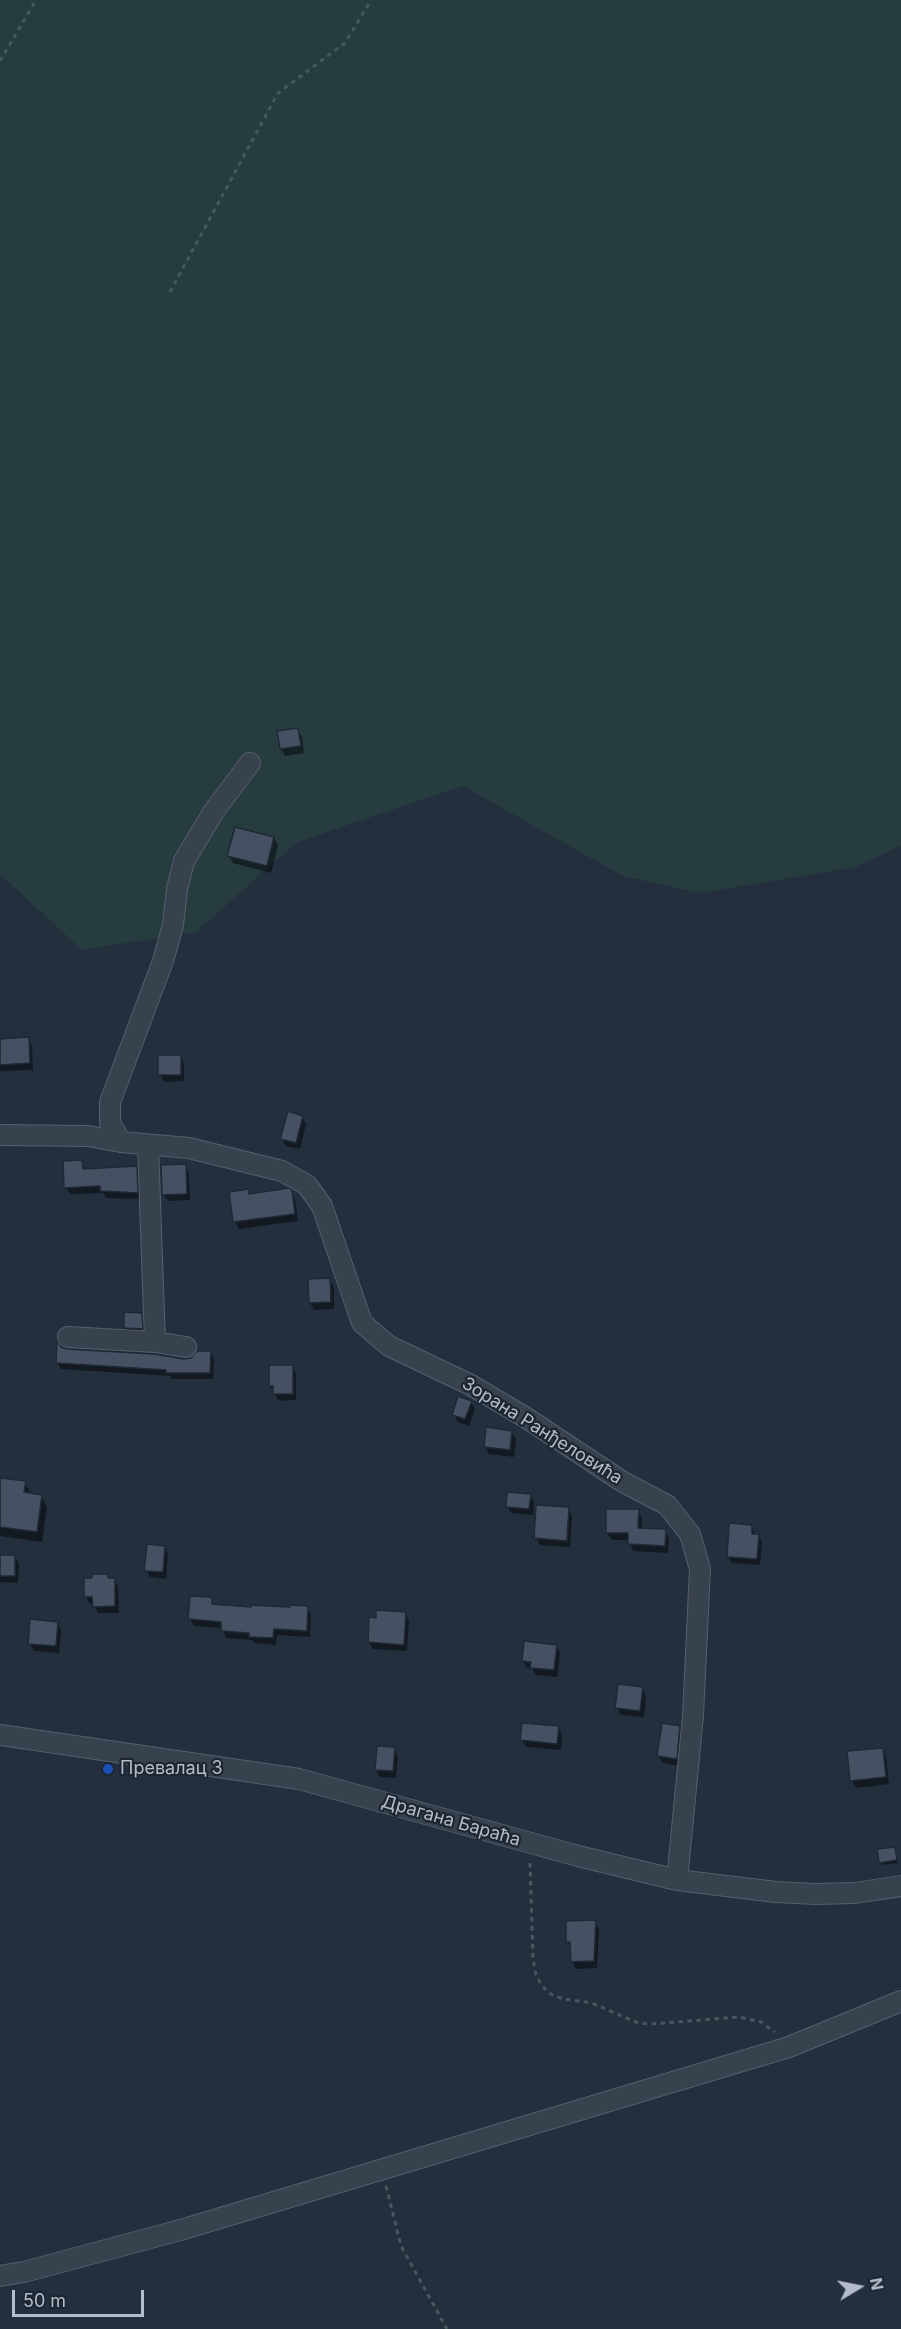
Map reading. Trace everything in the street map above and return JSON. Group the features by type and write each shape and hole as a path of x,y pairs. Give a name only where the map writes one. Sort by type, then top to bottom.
{"street":[{"path":"121,1142 110,1123 110,1102 163,961 173,925 177,890 184,861 214,811 250,763"},
{"name":"Зорана Ранђеловића","path":"0,1135 88,1136 121,1142 189,1148 282,1171 307,1185 322,1206 362,1323 389,1346 471,1385 528,1419 623,1482 667,1505 690,1534 700,1569 693,1716 677,1880"},
{"path":"148,1145 155,1342"},
{"path":"68,1337 155,1342 186,1347"},
{"name":"Драгана Бараћа","path":"0,1735 298,1779 529,1843 677,1880 776,1892 816,1894 855,1893 901,1886"},
{"path":"0,2276 24,2272 184,2229 789,2047 901,2001"}],"path":[{"path":"0,61 36,0"},
{"path":"170,292 278,93 345,44 371,0"},
{"path":"529,1843 533,1959 539,1981 552,1995 592,2003 638,2023 739,2017 761,2022 775,2031 789,2047"},
{"path":"382,2169 400,2246 447,2329"}],"green space":[{"path":"0,0 901,0 901,846 855,867 699,893 623,876 463,786 297,842 196,932 82,950 0,874"}],"building":[{"path":"298,728 301,746 280,749 277,731"},
{"path":"235,827 274,837 267,866 227,856"},
{"path":"29,1037 30,1063 0,1065 0,1039"},
{"path":"158,1055 181,1055 181,1075 158,1075"},
{"path":"288,1111 303,1116 296,1143 280,1139"},
{"path":"82,1160 83,1169 137,1166 138,1193 100,1191 100,1186 64,1188 63,1161"},
{"path":"186,1164 187,1194 162,1195 161,1165"},
{"path":"289,1188 292,1190 295,1214 233,1222 229,1192 249,1189 249,1194"},
{"path":"330,1278 331,1302 309,1303 308,1279"},
{"path":"124,1312 142,1313 143,1329 124,1328"},
{"path":"57,1340 61,1347 67,1349 154,1354 184,1359 191,1358 197,1351 211,1351 210,1373 166,1373 166,1370 56,1363"},
{"path":"269,1365 293,1365 293,1394 273,1394 273,1386 269,1386"},
{"path":"458,1396 472,1401 465,1419 452,1415"},
{"path":"486,1427 512,1431 510,1450 484,1447"},
{"path":"0,1478 26,1481 24,1492 42,1495 37,1532 0,1527"},
{"path":"507,1492 531,1494 529,1509 506,1507"},
{"path":"536,1505 569,1507 567,1541 534,1538"},
{"path":"606,1509 639,1509 638,1528 666,1529 665,1546 628,1544 628,1533 606,1533"},
{"path":"729,1523 752,1525 752,1534 759,1534 757,1559 727,1557"},
{"path":"147,1544 165,1546 163,1572 144,1571"},
{"path":"0,1555 15,1555 15,1576 0,1576"},
{"path":"92,1574 108,1574 108,1578 115,1578 115,1606 93,1607 92,1597 84,1597 84,1578 92,1578"},
{"path":"190,1596 212,1597 212,1604 251,1607 251,1605 308,1606 307,1631 274,1629 273,1638 249,1637 249,1633 221,1631 221,1622 188,1619"},
{"path":"376,1610 406,1612 404,1645 368,1642 369,1617 376,1618"},
{"path":"30,1619 58,1622 56,1646 28,1644"},
{"path":"524,1641 557,1645 554,1670 530,1668 531,1662 522,1661"},
{"path":"618,1684 643,1687 640,1711 615,1708"},
{"path":"522,1723 559,1726 557,1744 520,1740"},
{"path":"662,1723 680,1726 677,1759 657,1756"},
{"path":"377,1746 395,1747 393,1771 375,1770"},
{"path":"883,1748 886,1777 850,1781 847,1751"},
{"path":"895,1847 897,1860 879,1863 877,1849"},
{"path":"596,1920 594,1961 571,1962 570,1942 566,1942 566,1921"}],"place":[{"name":"Превалац 3","path":"108,1769"}]}
